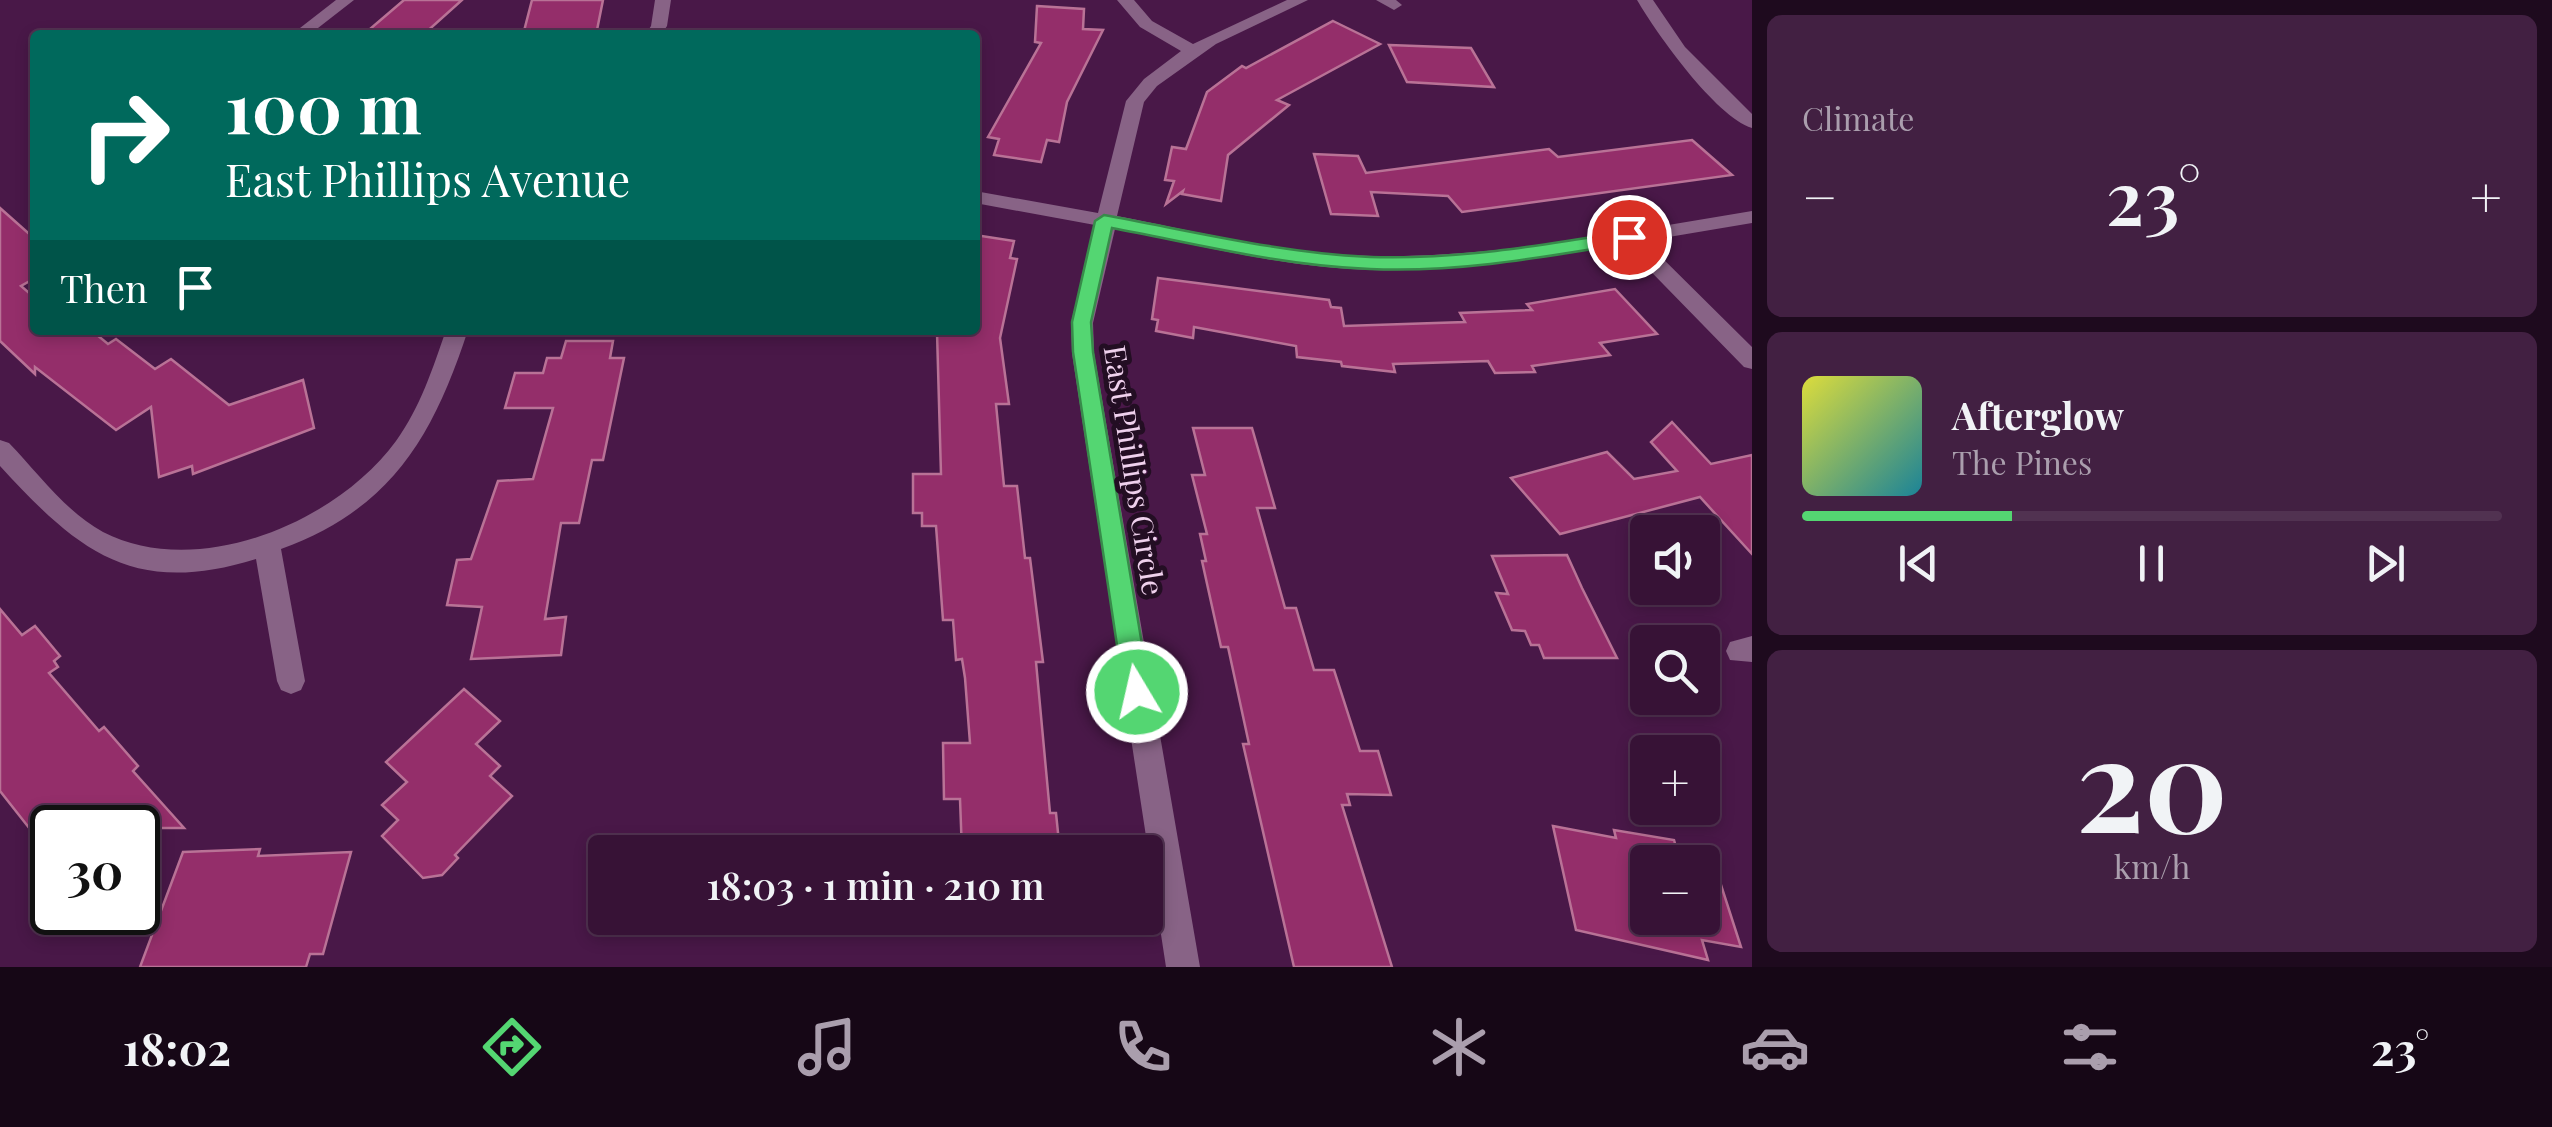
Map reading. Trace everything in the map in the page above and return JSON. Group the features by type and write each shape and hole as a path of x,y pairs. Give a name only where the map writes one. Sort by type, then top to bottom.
{"street":[{"path":"307,30 346,0"},
{"path":"657,30 663,0"},
{"path":"1125,0 1146,24 1192,51"},
{"name":"East Phillips Circle","path":"1183,967 1083,352 1082,322 1134,101 1150,80 1192,51 1300,0"},
{"path":"1645,0 1658,25 1689,64 1752,123"},
{"path":"980,198 1304,257 1372,263 1493,259 1752,217"},
{"path":"1629,237 1752,361"},
{"path":"0,450 94,539 144,558 202,558 267,546 315,524 359,495 390,466 416,432 455,335"},
{"path":"267,546 291,681"}],"building":[{"path":"404,0 462,0 429,30 369,30"},
{"path":"532,0 603,0 597,30 524,30"},
{"path":"1037,6 1084,9 1083,29 1103,30 1067,102 1059,142 1047,140 1041,162 994,155 999,139 988,137 1041,43 1035,42"},
{"path":"1333,21 1380,44 1277,100 1289,105 1228,155 1221,201 1182,194 1183,191 1166,204 1174,181 1165,180 1172,147 1186,149 1207,92 1242,66 1246,68"},
{"path":"1389,45 1471,48 1494,87 1407,82"},
{"path":"1692,140 1732,175 1462,212 1448,196 1371,192 1378,216 1331,214 1314,154 1358,156 1366,173 1549,149 1558,157"},
{"path":"0,208 30,235 30,281 21,286 30,294 30,335 97,335 108,344 116,339 155,369 171,359 229,405 303,380 314,428 193,474 192,466 159,477 151,407 116,430 35,367 35,374 0,341"},
{"path":"980,236 1014,241 1010,258 1017,259 1000,338 1009,404 996,404 1004,486 1017,486 1025,558 1030,558 1043,662 1036,662 1050,813 1056,813 1058,835 961,835 960,799 944,799 943,743 970,743 965,678 962,659 956,660 953,620 943,620 936,526 922,526 922,513 913,513 913,474 941,474 937,335 980,335"},
{"path":"1158,278 1329,300 1331,307 1341,308 1344,326 1465,322 1460,313 1532,310 1527,304 1615,289 1657,334 1600,343 1610,355 1532,366 1535,372 1495,373 1488,361 1393,364 1395,372 1297,357 1296,346 1194,327 1193,338 1156,331 1158,320 1152,319"},
{"path":"566,341 613,341 610,358 624,358 603,460 592,460 579,523 561,523 545,619 566,617 561,655 471,659 482,607 447,605 457,560 471,559 498,481 533,479 553,408 505,408 515,373 543,373 547,358 561,358"},
{"path":"1672,422 1711,464 1752,455 1752,554 1700,497 1560,534 1511,478 1607,452 1634,479 1677,471 1651,442"},
{"path":"1193,428 1252,428 1275,508 1257,508 1285,608 1296,608 1314,670 1334,670 1360,751 1378,751 1391,795 1347,794 1350,805 1342,805 1392,967 1294,967 1243,744 1249,744 1228,647 1221,647 1202,561 1206,561 1200,534 1207,534 1192,475 1205,475"},
{"path":"1567,555 1617,658 1544,658 1539,645 1531,645 1525,631 1512,630 1496,593 1508,594 1492,556"},
{"path":"0,609 22,635 35,626 60,656 54,661 58,667 49,673 99,731 104,727 138,766 133,771 184,828 160,828 160,805 30,805 30,829 0,791"},
{"path":"464,689 500,721 476,744 500,766 490,776 512,796 455,855 458,858 442,875 423,878 382,836 398,820 382,805 407,782 386,762"},
{"path":"1553,826 1616,838 1614,830 1674,840 1675,845 1630,845 1630,935 1720,935 1720,882 1741,947 1702,940 1708,960 1576,930"},
{"path":"260,849 258,856 351,852 323,954 310,954 306,967 140,967 152,935 160,935 160,914 183,852"}],"route":[{"path":"1137,692 1083,352 1082,322 1104,221 1304,257 1372,263 1438,264 1493,259 1629,237"}]}
